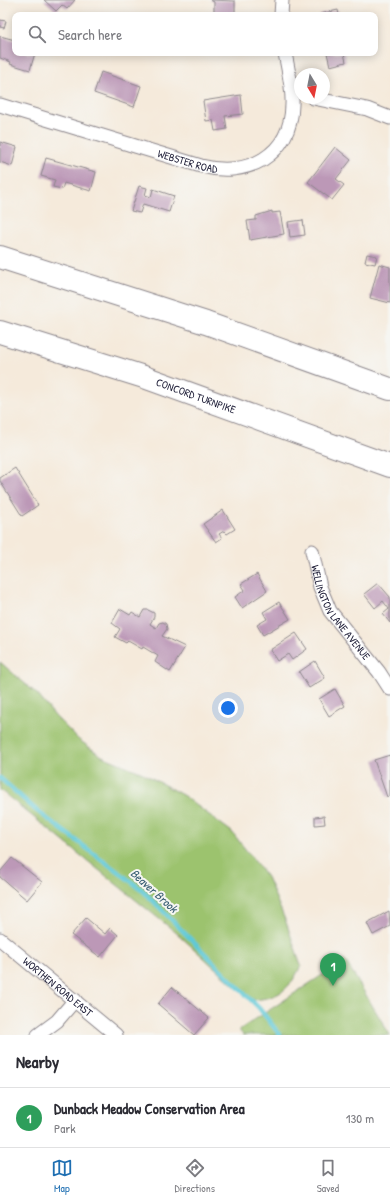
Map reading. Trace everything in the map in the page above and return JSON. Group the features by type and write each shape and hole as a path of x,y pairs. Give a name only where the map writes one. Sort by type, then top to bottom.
{"highway":[{"path":"0,257 206,323 390,389"},
{"name":"CONCORD TURNPIKE","path":"0,332 144,377 390,466"}],"street":[{"path":"281,12 282,0"},
{"name":"WEBSTER ROAD","path":"286,56 294,87"},
{"name":"WEBSTER ROAD","path":"0,105 201,166 226,170 255,164 274,151 289,124 294,100"},
{"path":"330,101 372,110 390,118"},
{"name":"WELLINGTON LANE AVENUE","path":"312,551 320,587 330,612 379,672 390,689"},
{"name":"WORTHEN ROAD EAST","path":"0,939 116,1035"},
{"path":"38,1035 57,1021 75,1000"}],"green space":[{"path":"0,662 37,694 55,716 79,740 102,756 143,773 184,796 232,832 267,877 286,922 301,965 297,974 282,992 268,998 250,1000 179,935 0,790"},
{"path":"345,960 390,1035 243,1035 239,1030"}],"building":[{"path":"44,0 75,0 67,9 62,5 56,11"},
{"path":"210,0 235,1 235,12 214,12 214,2"},
{"path":"0,20 6,21 4,28 0,27"},
{"path":"0,36 12,39 12,56 34,56 30,70 10,64 11,62 0,58"},
{"path":"328,56 345,56 346,62 330,66"},
{"path":"101,72 141,86 134,107 94,93"},
{"path":"241,95 243,114 225,116 227,129 215,131 213,120 206,121 203,101"},
{"path":"0,142 17,147 12,166 0,162"},
{"path":"335,147 351,160 336,179 344,185 332,200 308,182"},
{"path":"46,158 96,172 91,191 64,183 62,189 53,187 55,180 41,176"},
{"path":"139,186 147,188 145,195 151,197 153,189 174,196 169,212 143,204 140,213 131,211"},
{"path":"272,211 272,213 280,212 284,234 250,240 247,221 256,220 256,216"},
{"path":"303,220 305,235 290,237 288,222"},
{"path":"367,254 377,256 375,264 365,262"},
{"path":"379,264 390,267 390,303 370,298"},
{"path":"15,468 38,505 22,516 0,481 0,478"},
{"path":"223,510 235,529 227,534 224,531 219,534 222,538 216,542 203,524"},
{"path":"257,574 267,591 242,608 235,597 245,590 241,584"},
{"path":"378,583 390,597 390,623 383,614 389,609 383,601 375,608 364,594"},
{"path":"279,602 290,619 263,635 257,625 267,619 263,612"},
{"path":"120,609 130,615 132,612 140,617 144,610 154,613 154,617 150,624 156,628 159,623 163,622 166,624 167,629 162,636 185,647 170,672 155,662 158,656 143,647 142,649 128,641 126,643 115,637 120,629 112,623"},
{"path":"296,633 307,649 292,660 288,654 277,661 270,650"},
{"path":"315,661 325,678 309,688 299,672"},
{"path":"335,689 345,706 329,716 319,699"},
{"path":"390,755 390,796 387,797 374,760"},
{"path":"324,816 325,824 315,825 315,817"},
{"path":"12,858 42,882 27,900 0,877 0,872"},
{"path":"389,911 390,926 373,935 367,923"},
{"path":"86,918 105,934 110,928 118,935 100,957 71,935"},
{"path":"172,987 209,1018 194,1035 158,1004"}],"waterway":[{"name":"Beaver Brook","path":"0,778 37,811 141,889 259,1008 280,1035"}],"place":[{"name":"Dunback Meadow Conservation Area","path":"333,986"}]}
